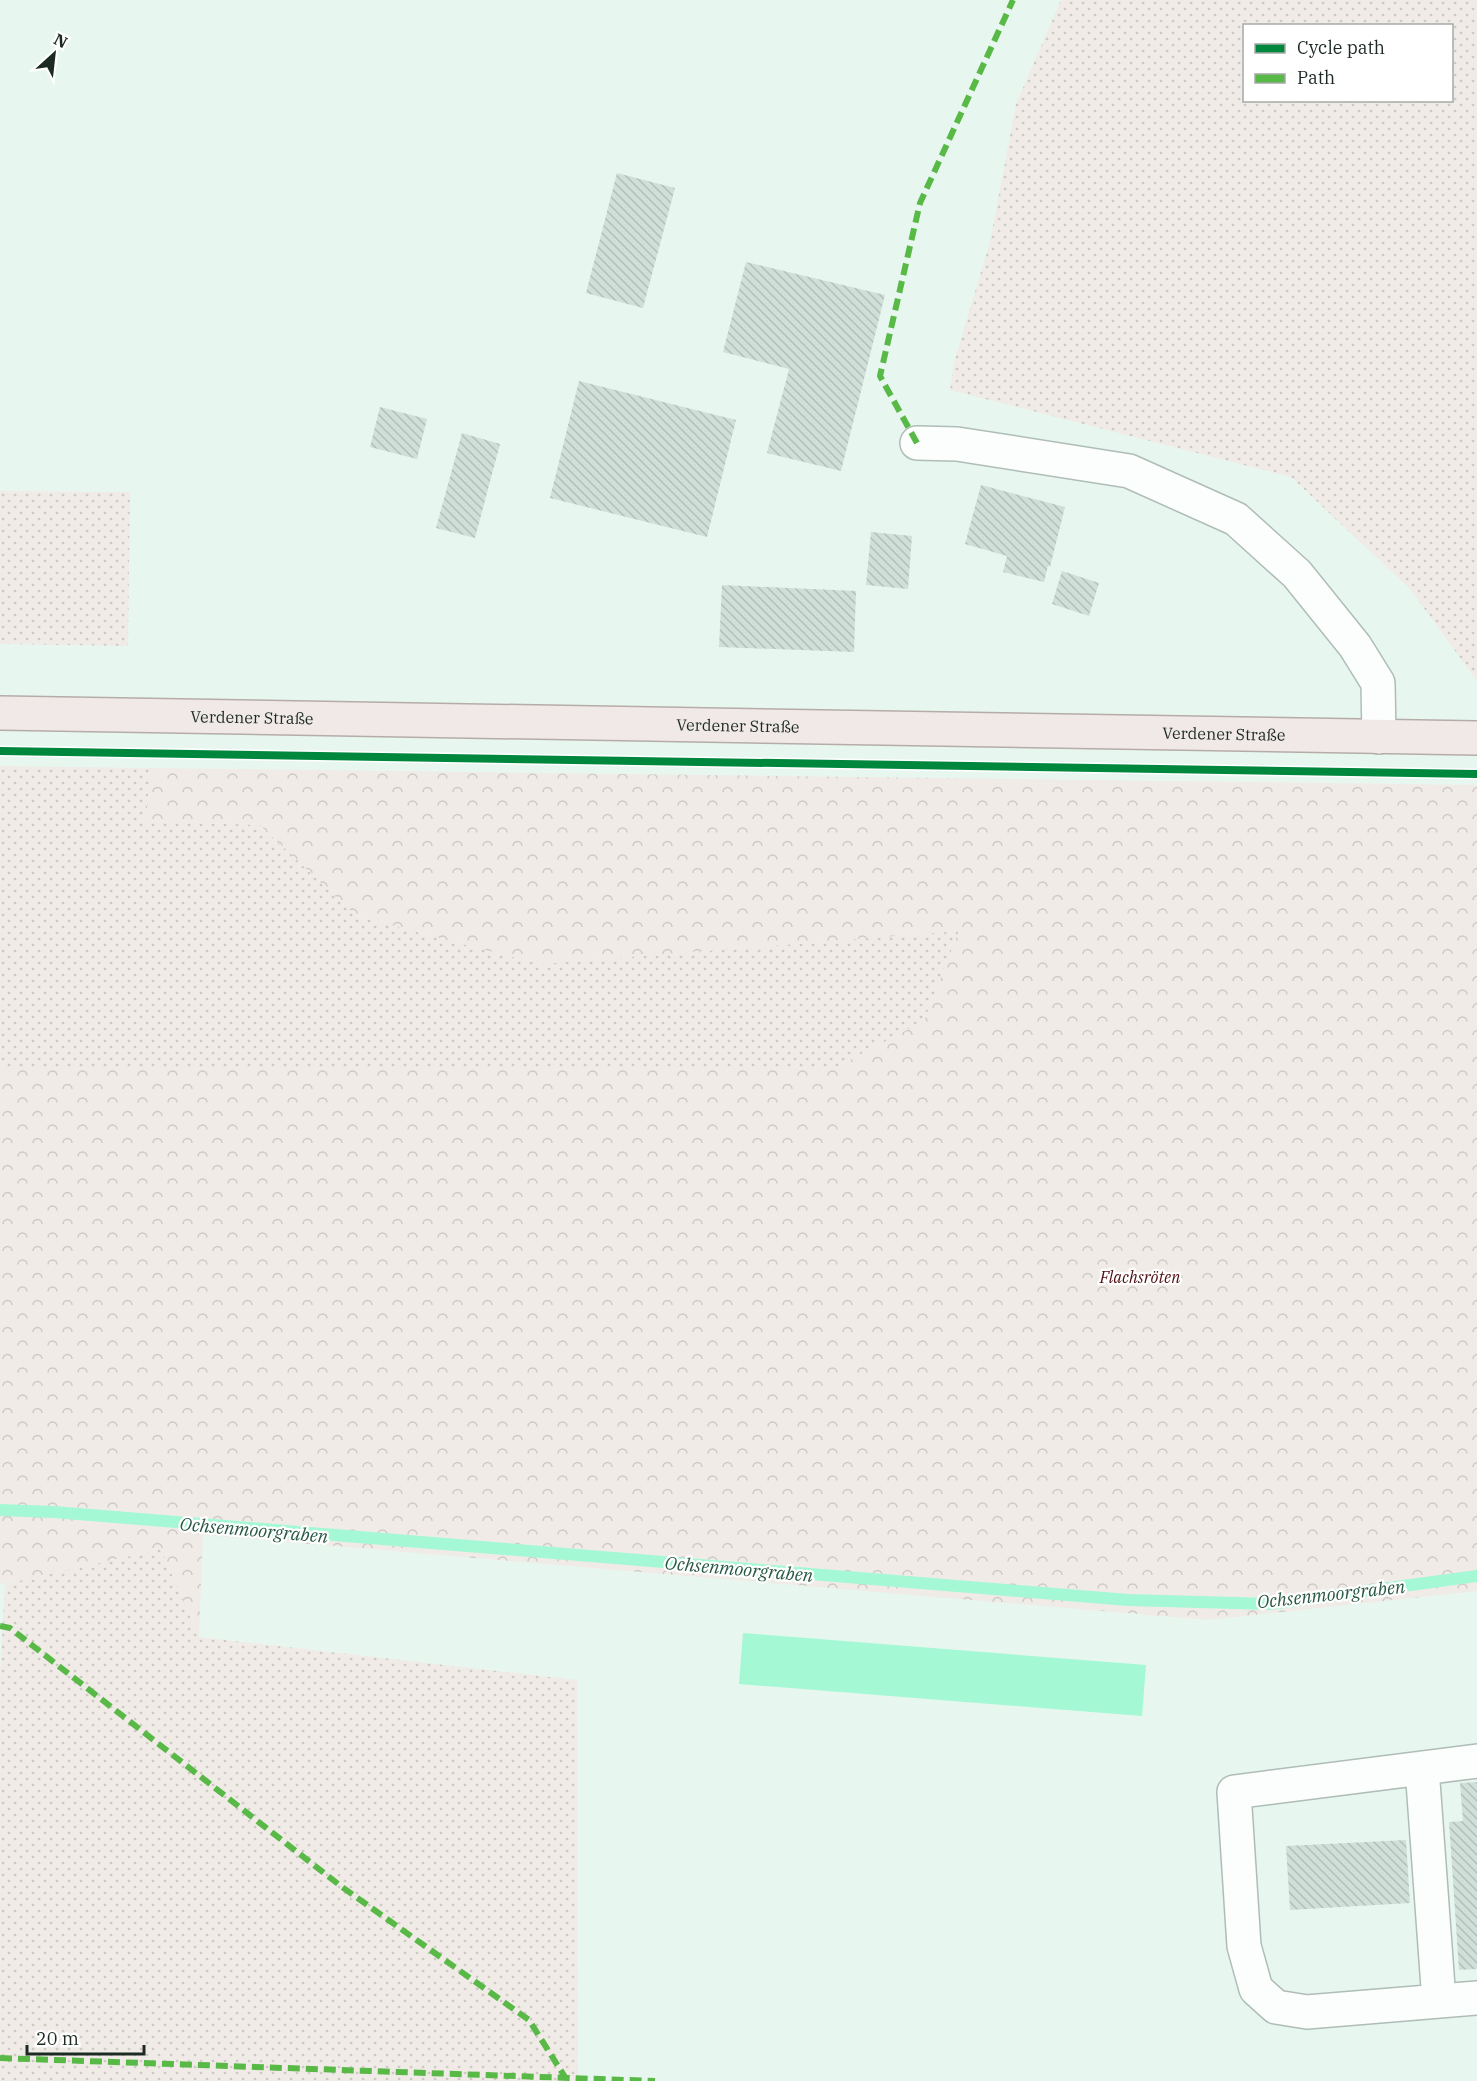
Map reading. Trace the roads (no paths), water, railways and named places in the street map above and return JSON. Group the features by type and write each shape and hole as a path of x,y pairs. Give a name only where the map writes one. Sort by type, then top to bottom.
{"main road":[{"name":"Verdener Straße","path":"0,713 1477,738"}],"lane":[{"path":"917,443 957,444 1129,471 1236,519 1297,574 1355,646 1378,683 1379,737"},
{"path":"1477,1761 1234,1792 1244,1946 1256,1989 1276,2007 1307,2012 1477,1998"},
{"path":"1422,1768 1439,2001"}],"waterway":[{"name":"Ochsenmoorgraben","path":"0,1510 54,1512 1128,1600 1270,1604 1477,1576"}],"park label":[{"name":"Flachsröten","path":"1140,1277"}]}
